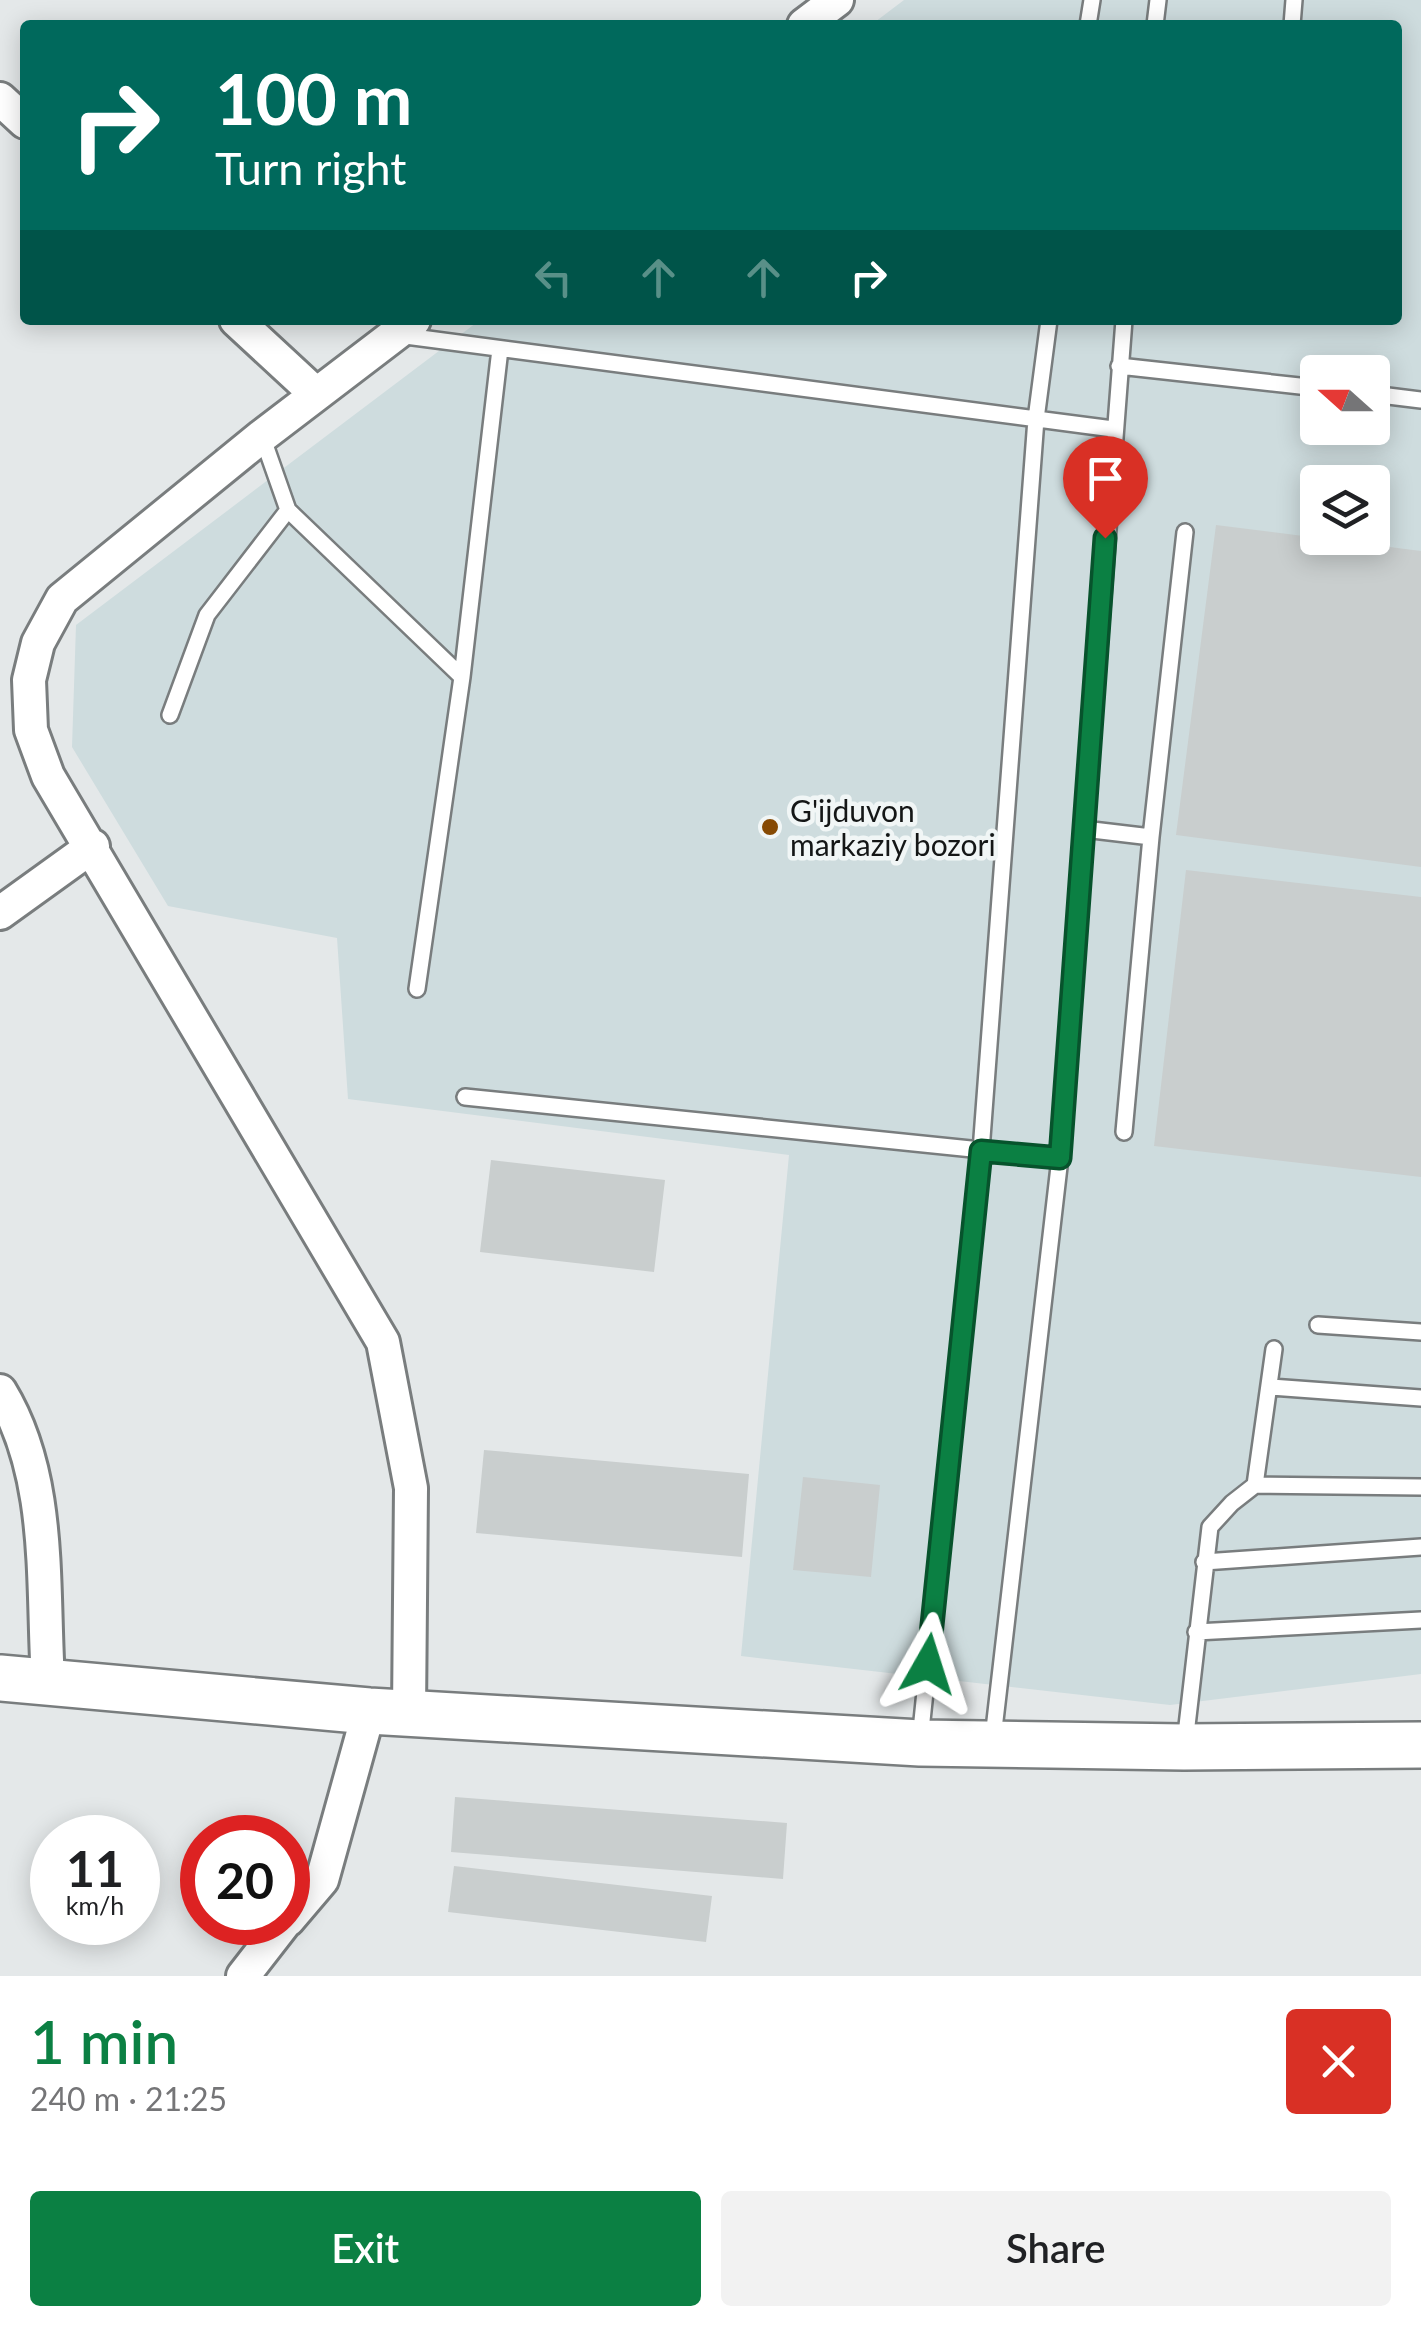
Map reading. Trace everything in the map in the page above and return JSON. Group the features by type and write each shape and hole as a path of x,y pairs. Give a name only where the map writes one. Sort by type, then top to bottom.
{"main road":[{"path":"0,1678 389,1712 920,1744 1184,1748 1421,1744"}],"street":[{"path":"811,20 837,0"},
{"path":"0,99 20,117"},
{"path":"241,325 316,394"},
{"path":"310,1894 322,1880 389,1712 411,1488 383,1342 93,846 48,776 31,730 29,680 38,643 62,599 262,436 404,328"},
{"path":"0,913 93,846"},
{"path":"0,1391 13,1413 36,1475 48,1680"},
{"path":"244,1976 268,1945"}],"lane":[{"path":"920,1744 981,1151 1036,419 1049,325"},
{"path":"992,1747 1060,1158 1123,325"},
{"path":"404,328 500,349 1113,428"},
{"path":"417,989 462,677 500,349"},
{"path":"1119,366 1300,386"},
{"path":"1390,396 1421,400"},
{"path":"262,436 288,510 462,677"},
{"path":"170,715 207,615 288,510"},
{"path":"1124,1132 1185,532"},
{"path":"1084,829 1151,838"},
{"path":"465,1098 1060,1158"},
{"path":"1318,1325 1421,1332"},
{"path":"1256,1485 1274,1349"},
{"path":"1271,1387 1421,1398"},
{"path":"1184,1748 1210,1526 1232,1502 1256,1485 1421,1487"},
{"path":"1204,1562 1421,1548"},
{"path":"1196,1632 1421,1620"}],"shaded area":[{"name":"G'ijduvon markaziy bozori","path":"904,0 1421,0 1421,1674 1170,1705 741,1656 789,1155 348,1099 337,938 168,906 72,747 76,625 473,325 1402,325 1402,20 878,20"}],"building":[{"path":"1216,525 1300,536 1300,555 1390,555 1390,547 1421,551 1421,867 1176,835"},
{"path":"1186,870 1421,897 1421,1177 1154,1146"},
{"path":"491,1160 665,1180 654,1272 480,1252"},
{"path":"484,1450 749,1474 742,1557 476,1533"},
{"path":"803,1477 880,1485 871,1577 793,1570"},
{"path":"455,1797 787,1823 783,1879 451,1852"},
{"path":"454,1866 712,1896 706,1942 448,1912"}],"place":[{"name":"G'ijduvon markaziy bozori","path":"770,827"}],"route":[{"path":"928,1664 981,1151 1060,1158 1105,538"}]}
